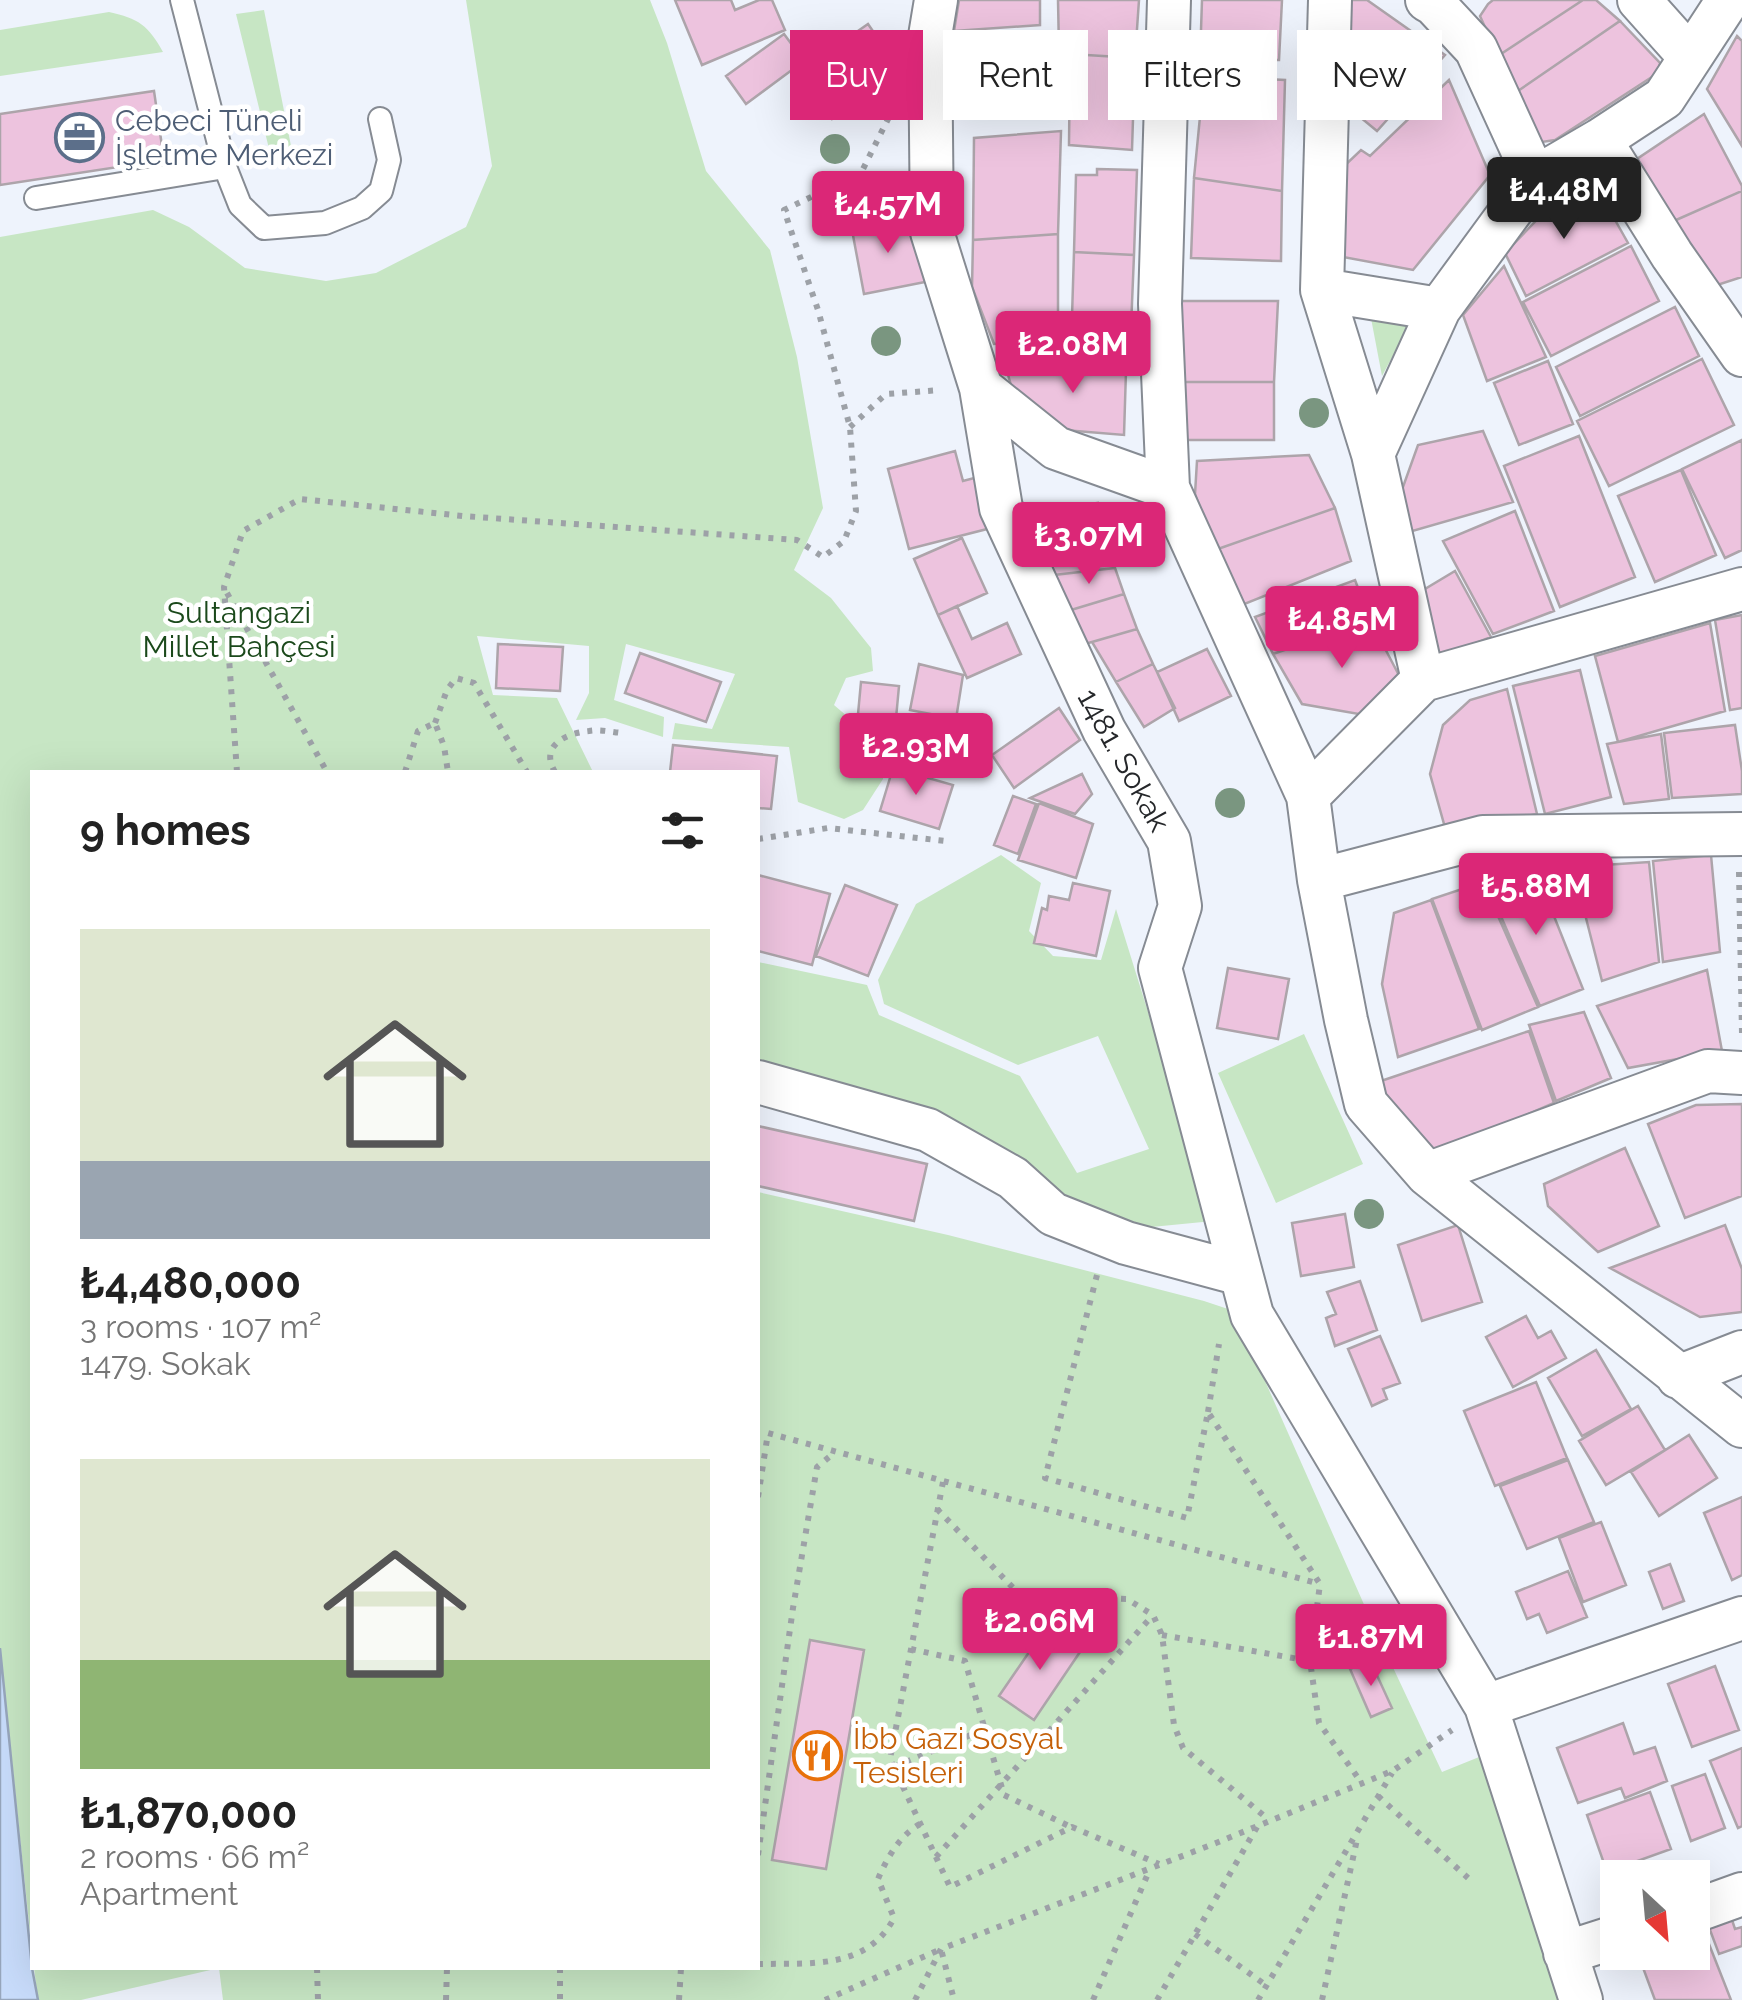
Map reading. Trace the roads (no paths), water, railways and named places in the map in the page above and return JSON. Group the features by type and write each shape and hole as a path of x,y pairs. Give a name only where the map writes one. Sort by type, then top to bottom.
{"street":[{"name":"1481. Sokak","path":"936,0 930,36 932,232 981,388 1001,508 1104,730 1169,841 1180,906 1160,968 1241,1274 1236,1325 1486,1706 1581,2000"},
{"path":"1169,0 1160,304 1168,488 1308,796 1319,880 1366,1104 1426,1174 1742,1426"},
{"path":"1330,0 1322,290 1373,454 1423,680"},
{"path":"1427,0 1476,49 1535,178"},
{"path":"1638,0 1690,57"},
{"path":"1373,454 1438,310 1535,178 1664,98 1728,0"},
{"path":"1600,140 1672,255 1728,311 1742,355"},
{"path":"1322,290 1438,310"},
{"path":"981,388 1056,448 1168,488"},
{"path":"1308,796 1423,680 1742,589"},
{"path":"1319,880 1483,837 1740,834"},
{"path":"1426,1174 1708,1071 1742,1074"},
{"path":"760,1083 928,1130 1013,1178 1053,1214 1126,1243 1241,1274"},
{"path":"1678,1377 1742,1352"},
{"path":"1486,1706 1742,1618"},
{"path":"1710,1906 1742,1894"},
{"path":"1564,1953 1600,1942"}],"lane":[{"path":"182,0 225,167 240,205 264,228 325,223 362,208 381,191 389,160 380,119"},
{"path":"36,198 225,167"}],"water":[{"path":"0,1648 30,1970 38,2000 0,2000"}],"place":[{"name":"Cebeci Tüneli İşletme Merkezi","path":"80,137"},
{"name":"İbb Gazi Sosyal Tesisleri","path":"818,1755"}],"park label":[{"name":"Sultangazi Millet Bahçesi","path":"239,629"}]}
